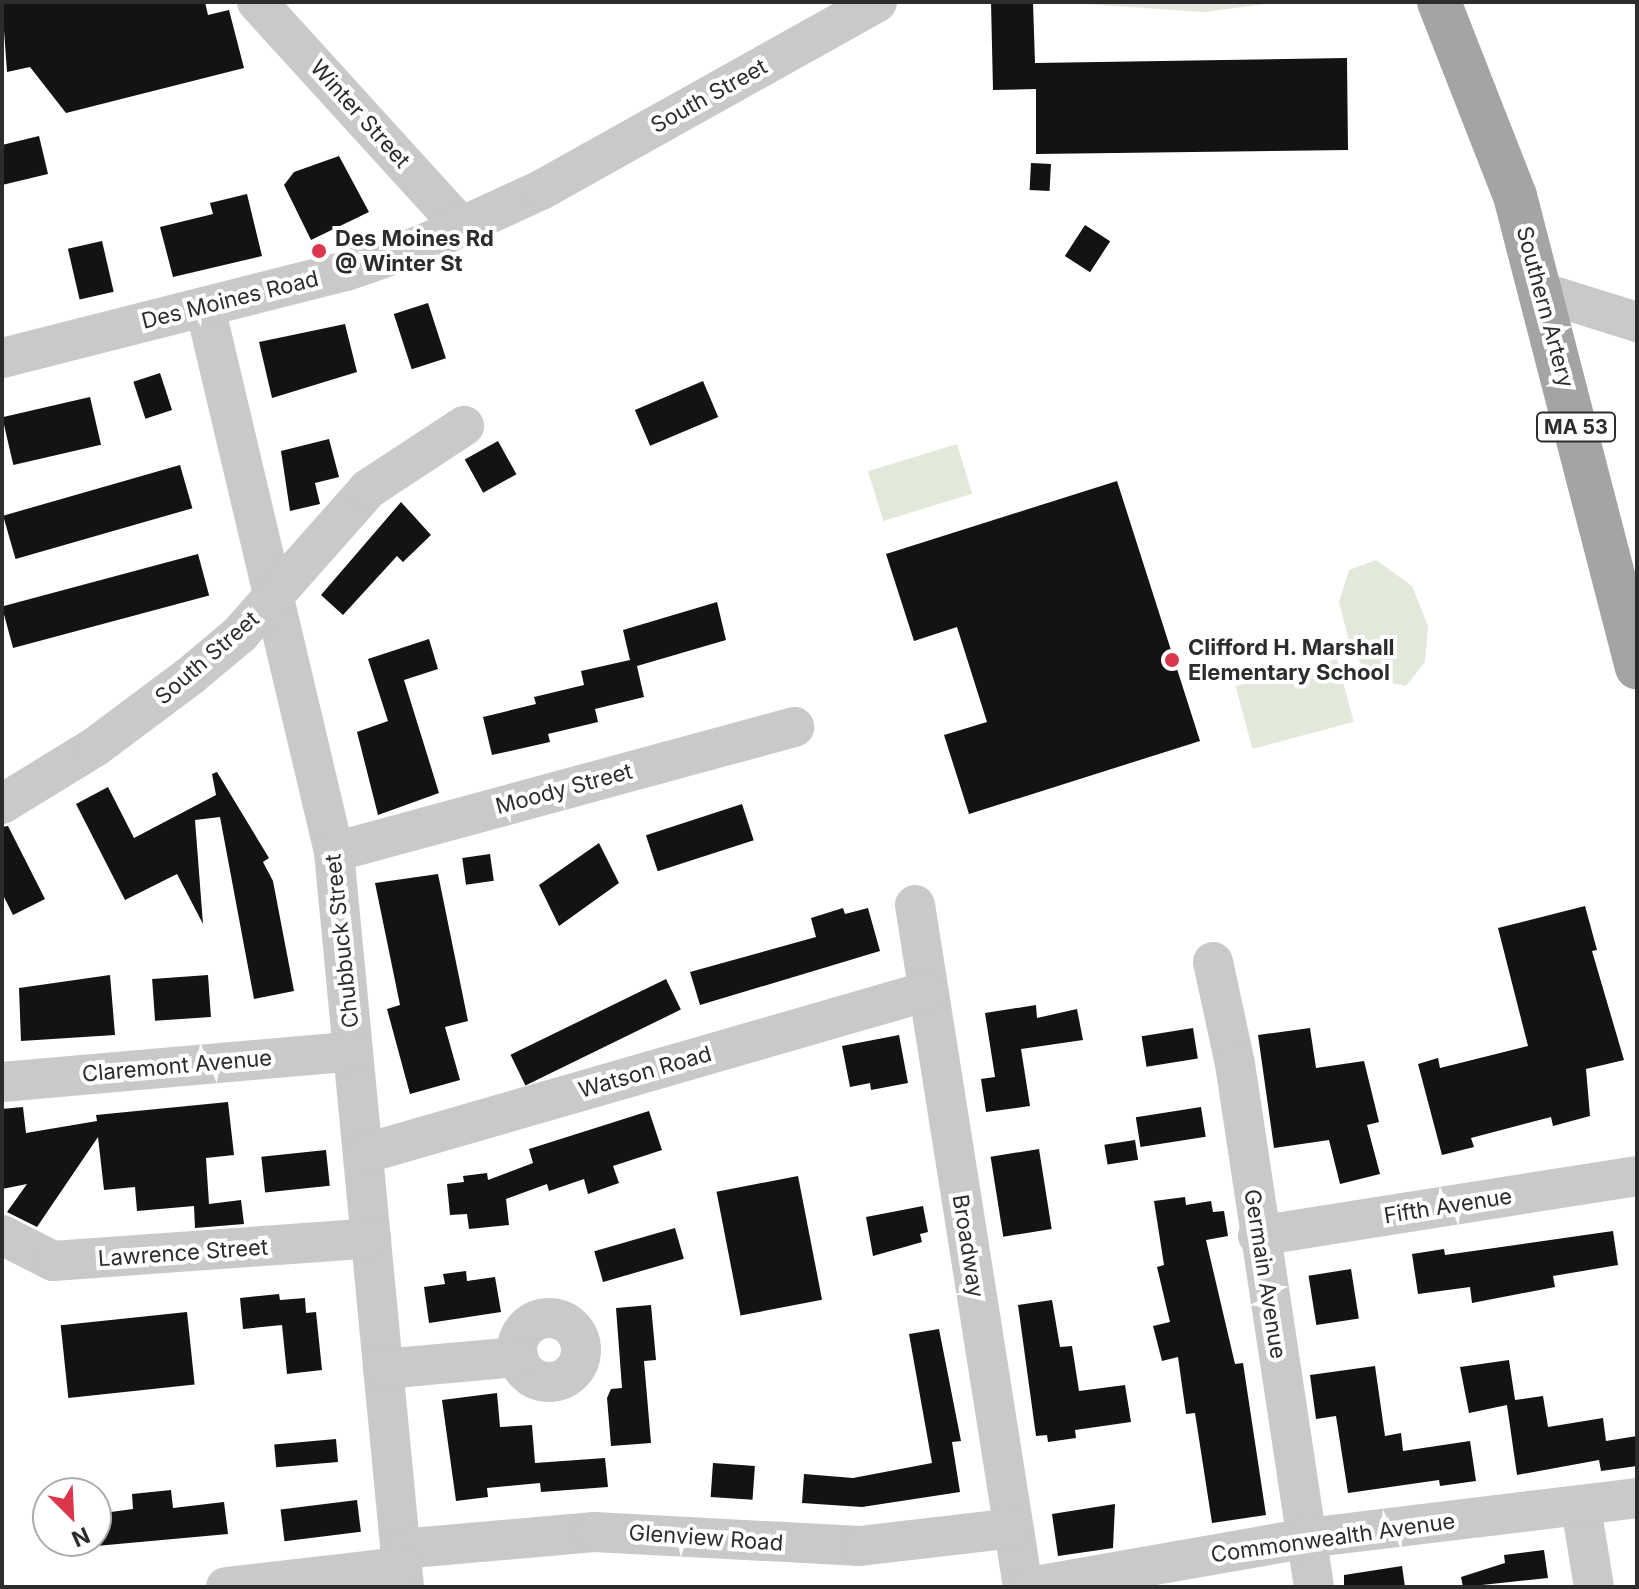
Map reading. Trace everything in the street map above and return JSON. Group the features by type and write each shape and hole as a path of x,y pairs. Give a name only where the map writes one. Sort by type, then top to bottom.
{"main road":[{"name":"Southern Artery","path":"1439,2 1515,196 1637,667"}],"street":[{"name":"Winter Street","path":"257,2 462,227"},
{"name":"South Street","path":"541,190 877,2"},
{"name":"Des Moines Road","path":"2,358 383,260 541,190"},
{"path":"1541,292 1637,322"},
{"name":"Chubbuck Street","path":"205,307 334,852 402,1568"},
{"name":"South Street","path":"2,804 153,705 239,635 368,489 464,426"},
{"name":"Moody Street","path":"334,852 794,727"},
{"name":"Broadway","path":"915,905 1023,1587"},
{"name":"Germain Avenue","path":"1213,962 1235,1064 1258,1236 1314,1587"},
{"name":"Watson Road","path":"363,1154 928,991"},
{"name":"Claremont Avenue","path":"2,1082 353,1051"},
{"name":"Fifth Avenue","path":"1258,1236 1637,1176"},
{"name":"Lawrence Street","path":"2,1235 53,1261 371,1238"},
{"path":"383,1369 518,1357"},
{"name":"Commonwealth Avenue","path":"1030,1587 1307,1538 1637,1498"},
{"path":"1581,1507 1594,1587"},
{"name":"Glenview Road","path":"226,1587 402,1568 594,1532 860,1546 1013,1528"}],"green space":[{"path":"1054,2 1281,2 1204,12"},
{"path":"957,444 972,494 883,521 868,471"},
{"path":"1376,560 1412,586 1428,626 1425,662 1406,686 1370,679 1350,645 1339,602 1349,570"},
{"path":"1337,659 1354,722 1252,749 1236,686"}],"building":[{"path":"2,2 205,2 208,15 229,10 244,68 66,113 30,67 7,72"},
{"path":"991,2 1033,2 1035,63 1347,58 1348,150 1036,154 1036,89 993,90"},
{"path":"39,136 48,174 2,185 2,145"},
{"path":"339,156 369,212 311,240 284,185 294,172"},
{"path":"1031,163 1051,164 1050,191 1030,190"},
{"path":"247,194 262,256 173,277 160,227 213,214 210,203"},
{"path":"1085,225 1110,241 1090,272 1065,256"},
{"path":"102,241 114,292 80,300 68,249"},
{"path":"428,303 446,358 412,369 394,314"},
{"path":"345,324 357,372 272,398 259,342"},
{"path":"160,373 172,410 145,419 133,382"},
{"path":"703,381 718,417 650,446 635,410"},
{"path":"90,397 101,445 13,465 2,417"},
{"path":"329,439 339,477 315,483 320,504 290,511 281,451"},
{"path":"498,441 516,474 483,493 465,459"},
{"path":"180,465 192,508 16,559 3,516"},
{"path":"1117,481 1200,741 969,814 944,735 987,722 957,627 914,641 886,554"},
{"path":"401,502 431,535 403,562 397,556 343,615 321,595"},
{"path":"198,554 209,596 13,648 2,607"},
{"path":"717,602 726,640 637,666 644,697 595,709 598,722 548,734 550,742 492,755 483,717 536,704 534,697 584,685 581,671 630,660 623,630"},
{"path":"429,639 438,669 404,680 439,793 378,815 357,732 388,721 368,659"},
{"path":"217,772 269,858 263,862 273,881 294,991 254,999 220,817 195,820 203,924 177,874 125,900 76,804 108,787 134,838 216,795 212,774"},
{"path":"742,804 754,840 658,871 646,835"},
{"path":"8,826 45,899 13,915 2,893 2,827"},
{"path":"599,843 619,883 559,926 539,885"},
{"path":"490,854 494,881 466,885 462,858"},
{"path":"438,874 468,1021 445,1027 460,1080 410,1094 387,1009 400,1005 375,883"},
{"path":"1585,906 1597,950 1592,951 1624,1060 1586,1069 1590,1116 1553,1126 1551,1117 1471,1138 1474,1147 1442,1155 1418,1064 1438,1058 1440,1068 1528,1046 1498,928"},
{"path":"843,908 845,914 868,908 880,951 700,1005 690,972 816,937 811,918"},
{"path":"110,975 115,1035 21,1041 19,988"},
{"path":"208,975 211,1017 155,1021 152,979"},
{"path":"666,979 681,1010 525,1085 511,1055"},
{"path":"1036,1005 1037,1018 1077,1009 1083,1040 1021,1049 1030,1106 986,1112 981,1079 995,1077 985,1013"},
{"path":"1193,1028 1198,1059 1146,1067 1142,1036"},
{"path":"1310,1028 1316,1068 1364,1061 1379,1122 1367,1125 1380,1174 1340,1184 1329,1140 1274,1148 1258,1035"},
{"path":"899,1035 908,1083 871,1090 870,1083 850,1087 842,1046"},
{"path":"228,1102 234,1155 206,1158 209,1204 241,1200 244,1224 195,1228 194,1206 137,1211 135,1187 104,1190 98,1137 37,1227 7,1212 27,1184 2,1189 2,1109 23,1107 26,1133 97,1121 96,1115"},
{"path":"1201,1107 1206,1137 1141,1147 1136,1117"},
{"path":"649,1111 662,1150 613,1166 619,1183 588,1194 584,1179 549,1191 547,1184 506,1199 509,1225 469,1229 467,1214 450,1215 447,1184 464,1182 463,1176 487,1173 488,1180 533,1163 529,1149"},
{"path":"1135,1140 1138,1160 1108,1165 1104,1145"},
{"path":"1039,1149 1052,1229 1003,1237 991,1157"},
{"path":"326,1150 330,1186 265,1193 261,1157"},
{"path":"798,1176 822,1300 741,1316 717,1192"},
{"path":"1185,1197 1186,1205 1211,1201 1213,1212 1224,1211 1228,1236 1206,1240 1235,1364 1243,1363 1266,1515 1212,1523 1195,1413 1186,1414 1178,1357 1162,1361 1153,1326 1170,1322 1157,1267 1164,1265 1154,1201"},
{"path":"923,1206 928,1232 920,1234 922,1242 873,1256 866,1217"},
{"path":"675,1228 684,1259 603,1282 594,1251"},
{"path":"1613,1231 1618,1265 1553,1276 1555,1287 1472,1303 1470,1287 1418,1294 1412,1254 1444,1249 1445,1255"},
{"path":"1351,1269 1359,1318 1316,1325 1309,1276"},
{"path":"466,1271 467,1281 495,1277 501,1312 429,1323 424,1287 445,1284 443,1274"},
{"path":"279,1294 280,1300 305,1298 306,1313 316,1312 322,1370 287,1374 282,1325 243,1329 240,1298"},
{"path":"1052,1300 1060,1347 1072,1346 1079,1391 1125,1385 1131,1422 1075,1430 1076,1438 1048,1442 1047,1435 1036,1436 1018,1305"},
{"path":"651,1305 656,1360 644,1361 651,1443 611,1446 607,1398 611,1389 622,1388 616,1308"},
{"path":"187,1312 195,1385 68,1398 61,1325"},
{"path":"939,1329 961,1441 952,1442 960,1492 862,1507 802,1503 804,1474 853,1478 932,1463 909,1334"},
{"path":"1509,1360 1515,1400 1543,1396 1548,1427 1603,1418 1606,1441 1637,1436 1637,1466 1601,1471 1599,1460 1517,1475 1507,1405 1469,1413 1460,1367"},
{"path":"1375,1366 1385,1436 1401,1433 1403,1451 1470,1441 1476,1481 1440,1486 1439,1480 1348,1493 1336,1416 1316,1419 1310,1375"},
{"path":"497,1393 500,1427 532,1425 535,1463 605,1458 608,1487 541,1492 540,1483 487,1488 488,1497 456,1501 442,1400"},
{"path":"336,1439 338,1462 276,1467 274,1444"},
{"path":"713,1463 755,1466 753,1500 711,1497"},
{"path":"171,1490 173,1508 224,1502 228,1534 112,1545 112,1512 133,1509 132,1494"},
{"path":"357,1500 361,1532 284,1541 281,1509"},
{"path":"1115,1504 1113,1548 1058,1556 1052,1514"},
{"path":"1544,1550 1548,1578 1463,1587 1461,1577 1505,1563 1504,1555"},
{"path":"1402,1566 1405,1587 1344,1587 1344,1575"}],"place":[{"name":"Des Moines Rd @ Winter St","path":"319,251"},
{"name":"Clifford H. Marshall Elementary School","path":"1172,660"}]}
